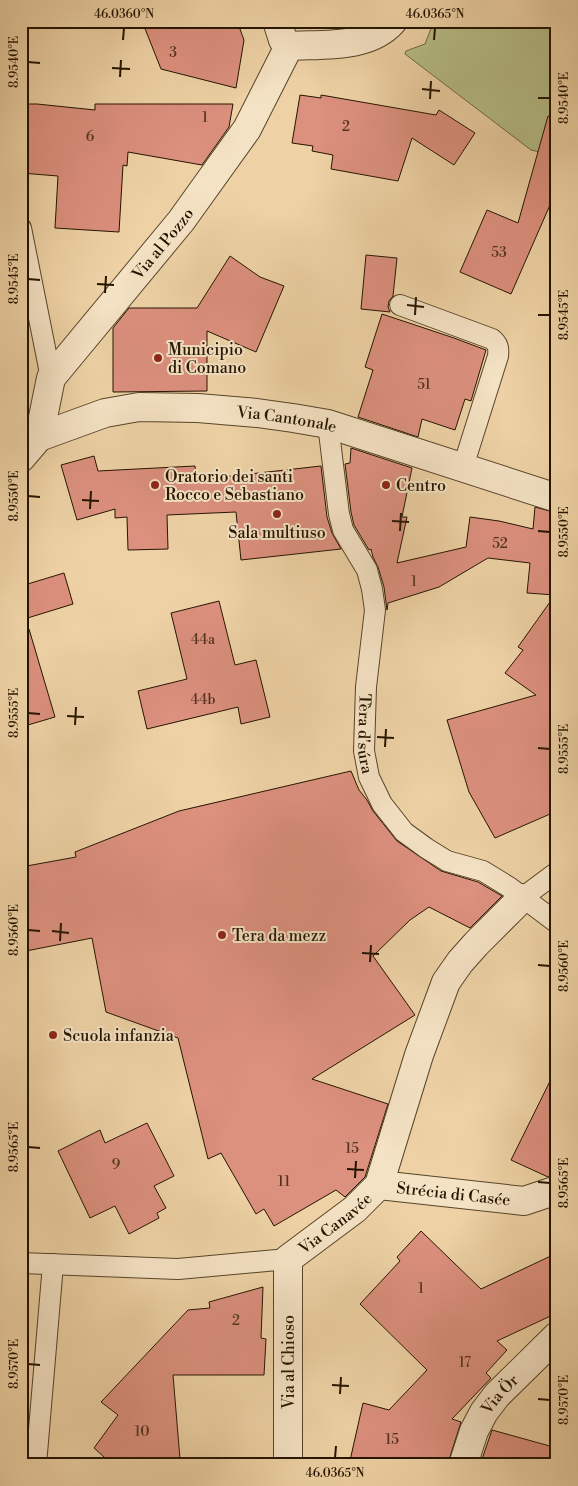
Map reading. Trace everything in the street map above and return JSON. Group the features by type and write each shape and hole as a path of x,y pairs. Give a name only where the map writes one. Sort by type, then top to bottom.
{"street":[{"path":"277,21 283,40 289,46 363,40 376,35 387,28 393,21"},
{"name":"Via al Pozzo","path":"30,431 50,378 181,221 231,152 247,129 289,46"},
{"name":"Via Cantonale","path":"21,458 30,431 105,413 140,407 198,408 258,413 328,424 557,498"},
{"name":"Via Canavée","path":"288,1259 355,1209 379,1185 419,1055 446,982 470,950 522,898"},
{"name":"Strécia di Casée","path":"379,1185 524,1200 557,1190"},
{"name":"Via al Chioso","path":"288,1259 288,1465"},
{"name":"Via Ör","path":"463,1465 474,1431 484,1412 497,1395 557,1336"}],"lane":[{"path":"21,228 50,378"},
{"path":"400,305 492,339 499,348 463,467"},
{"name":"Tèra d'súra","path":"328,424 339,514 343,530 367,570 375,610 366,696 364,751 369,778 382,804 404,832 447,861 483,871 509,887 557,923"},
{"path":"522,898 557,872"},
{"name":"Via Canavée","path":"21,1263 178,1269 288,1259"},
{"path":"36,1465 53,1264"}],"green space":[{"path":"434,21 557,21 557,156 531,150 405,54 406,51 425,44"}],"building":[{"path":"142,21 237,21 244,40 236,88 161,69"},
{"path":"300,95 321,98 321,95 436,115 439,110 475,133 454,165 412,138 398,181 331,169 333,155 312,151 313,146 292,143"},
{"path":"21,104 95,110 95,104 233,104 229,127 202,165 128,152 127,166 123,165 119,232 55,228 58,176 21,173"},
{"path":"548,116 557,117 557,189 511,294 460,272 487,210 518,223"},
{"path":"366,255 397,258 393,296 389,301 388,307 390,312 361,309"},
{"path":"230,256 260,277 284,286 256,352 207,331 207,391 113,392 113,328 129,308 197,308"},
{"path":"382,314 486,350 471,401 465,399 455,430 422,419 418,437 358,417 373,370 365,367"},
{"path":"351,448 412,468 402,517 407,517 397,563 466,547 470,517 533,529 535,507 557,513 557,811 495,838 469,792 447,720 536,695 505,673 523,650 518,647 555,595 527,593 530,563 488,558 439,587 388,603 387,610 384,587 378,567 371,549 369,550 354,525 351,512 345,464 350,463"},
{"path":"94,456 98,471 195,466 196,480 321,466 327,517 332,533 341,549 241,560 236,512 167,515 168,549 128,550 127,517 115,518 115,509 77,520 61,465"},
{"path":"64,573 73,604 21,620 21,586"},
{"path":"219,601 235,665 256,660 270,717 241,724 238,707 147,729 138,691 187,679 171,613"},
{"path":"29,629 55,717 21,727 21,630"},
{"name":"Tera da mezz","path":"351,771 359,790 397,841 441,871 478,882 502,896 470,928 429,907 410,920 373,956 415,1015 312,1079 388,1104 365,1177 345,1197 336,1190 274,1226 264,1209 256,1214 221,1153 208,1159 178,1038 106,1012 92,938 21,952 21,867 76,857 75,852 179,811"},
{"path":"557,1067 557,1175 548,1177 511,1160"},
{"path":"147,1123 174,1176 154,1186 166,1208 157,1213 159,1218 129,1234 115,1206 90,1218 58,1151 100,1130 105,1143"},
{"path":"421,1231 481,1289 557,1253 557,1313 497,1341 507,1350 486,1373 491,1378 452,1419 461,1422 448,1463 426,1458 424,1465 349,1465 363,1403 389,1410 427,1370 360,1304 400,1261 397,1257"},
{"path":"263,1287 261,1338 266,1339 264,1375 173,1375 180,1459 152,1460 148,1465 113,1465 94,1448 118,1415 101,1402 188,1310 210,1308 209,1302"},
{"path":"492,1430 557,1448 557,1465 480,1465"}],"place":[{"name":"Municipio di Comano","path":"158,358"},
{"name":"Oratorio dei santi Rocco e Sebastiano","path":"155,485"},
{"name":"Centro","path":"386,485"},
{"name":"Sala multiuso","path":"277,514"},
{"name":"Tera da mezz","path":"222,935"},
{"name":"Scuola infanzia","path":"53,1035"}]}
